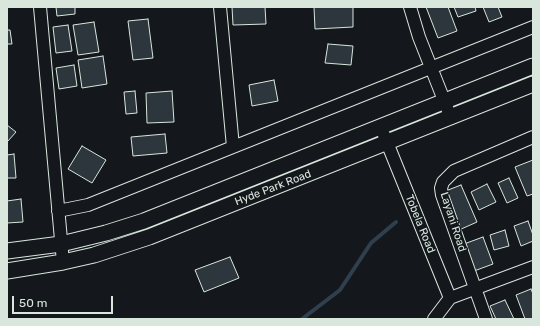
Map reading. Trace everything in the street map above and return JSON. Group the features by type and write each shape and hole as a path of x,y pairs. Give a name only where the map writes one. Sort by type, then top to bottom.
{"street":[{"path":"40,7 63,262"},
{"path":"220,7 233,147"},
{"path":"410,7 451,118"},
{"path":"58,211 88,205 533,27"},
{"name":"Hyde Park Road","path":"7,251 62,244 106,233 144,221 381,126 445,103 533,66"},
{"name":"Hyde Park Road","path":"7,271 63,262 94,255 149,237 451,118 533,84"},
{"name":"Tobela Road","path":"381,126 450,298"},
{"name":"Layani Road","path":"486,319 477,289 442,195 443,182 454,171 533,137"},
{"path":"434,319 450,298 533,267"}],"building":[{"path":"56,7 75,7 75,14 57,16"},
{"path":"232,7 265,7 266,24 233,25"},
{"path":"314,7 353,7 353,27 315,29"},
{"path":"426,7 448,7 457,31 438,38"},
{"path":"454,7 475,7 476,11 458,17"},
{"path":"483,7 498,7 502,17 489,22"},
{"path":"148,19 153,58 133,60 128,21"},
{"path":"94,22 99,52 78,55 73,25"},
{"path":"68,25 72,51 56,53 53,27"},
{"path":"7,30 10,30 12,44 7,44"},
{"path":"328,44 353,46 351,65 325,63"},
{"path":"103,56 107,84 82,88 78,60"},
{"path":"74,65 77,86 59,89 56,68"},
{"path":"274,80 278,101 252,106 249,85"},
{"path":"135,91 137,113 126,114 124,92"},
{"path":"172,91 174,122 147,123 146,93"},
{"path":"7,125 16,132 8,141 7,141"},
{"path":"165,134 167,153 133,156 131,137"},
{"path":"82,146 106,160 92,183 68,169"},
{"path":"14,154 16,178 7,178 7,155"},
{"path":"533,160 533,194 527,196 515,167"},
{"path":"509,178 518,198 507,203 498,183"},
{"path":"487,184 496,202 479,210 471,192"},
{"path":"461,185 477,222 459,230 443,192"},
{"path":"21,199 23,222 7,223 7,201"},
{"path":"528,221 533,235 533,241 521,246 514,226"},
{"path":"505,230 509,246 494,250 490,235"},
{"path":"483,237 493,264 474,271 464,244"},
{"path":"230,257 239,278 204,292 195,270"},
{"path":"531,289 533,294 533,319 525,319 516,295"},
{"path":"505,300 514,319 496,319 490,306"}],"waterway":[{"path":"302,319 340,290 371,243 396,222"}]}
